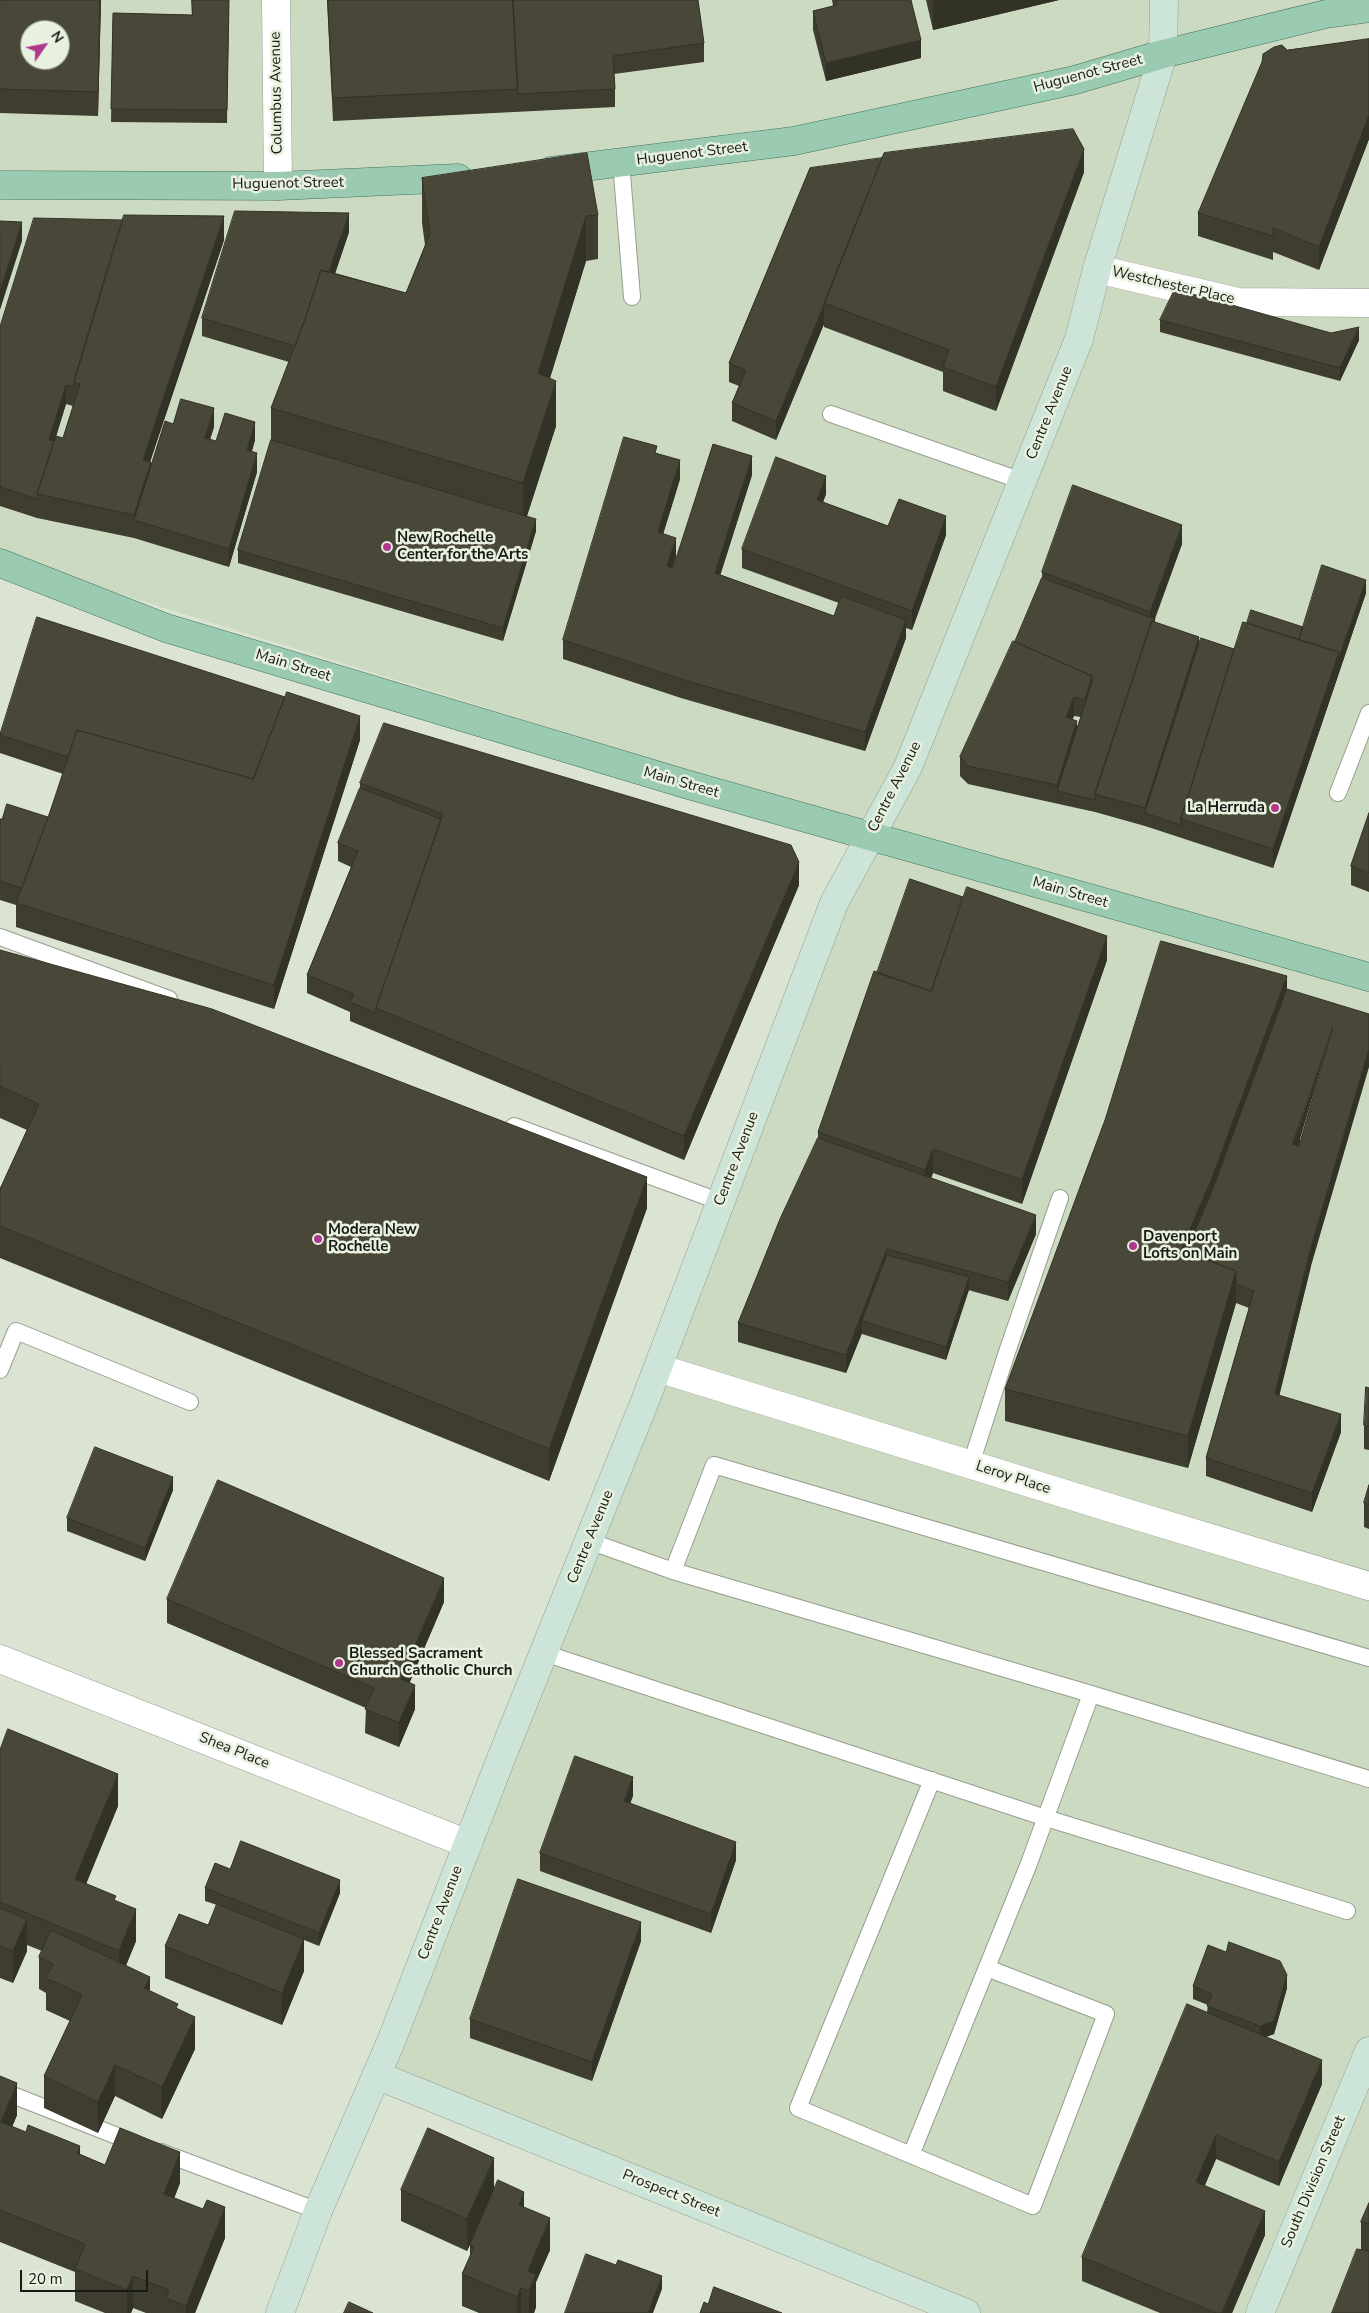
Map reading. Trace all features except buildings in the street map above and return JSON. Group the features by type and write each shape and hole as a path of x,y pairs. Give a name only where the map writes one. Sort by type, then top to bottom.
{"main road":[{"name":"Huguenot Street","path":"523,175 794,140 1075,80 1163,54 1326,14 1369,8"},
{"name":"Huguenot Street","path":"0,184 278,186 484,177"},
{"name":"Main Street","path":"0,563 166,628 689,785 1369,977"}],"street":[{"name":"Columbus Avenue","path":"276,0 278,186"},
{"name":"Centre Avenue","path":"280,2313 318,2211 376,2075 658,1368 834,903 908,767 1079,339 1097,269 1163,54 1164,0"},
{"name":"Westchester Place","path":"1097,269 1238,302 1369,303"},
{"name":"Leroy Place","path":"658,1368 1369,1586"},
{"name":"Shea Place","path":"0,1659 468,1844"},
{"name":"South Division Street","path":"1260,2313 1369,2051"},
{"name":"Prospect Street","path":"376,2075 966,2313"}],"lane":[{"path":"621,162 632,297"},
{"path":"832,414 1022,481"},
{"path":"1338,793 1369,713"},
{"path":"0,937 187,1006"},
{"path":"496,1119 721,1202"},
{"path":"972,1464 1007,1352 1060,1198"},
{"path":"0,1370 16,1331 190,1402"},
{"path":"673,1571 714,1465 1369,1658"},
{"path":"589,1541 673,1571 1091,1694 1369,1779"},
{"path":"544,1653 1046,1818 1347,1911"},
{"path":"910,2155 1046,1818 1091,1694"},
{"path":"932,1780 798,2108 1033,2206 1106,2014 987,1968"},
{"path":"2,2091 318,2211"}],"shaded area":[{"path":"0,0 1369,0 1369,2313 939,2313 384,2090 877,829 0,557"}],"place":[{"name":"New Rochelle Center for the Arts","path":"387,547"},
{"name":"La Herruda","path":"1275,808"},
{"name":"Modera New Rochelle","path":"318,1239"},
{"name":"Davenport Lofts on Main","path":"1133,1246"},
{"name":"Blessed Sacrament Church Catholic Church","path":"339,1663"}]}
